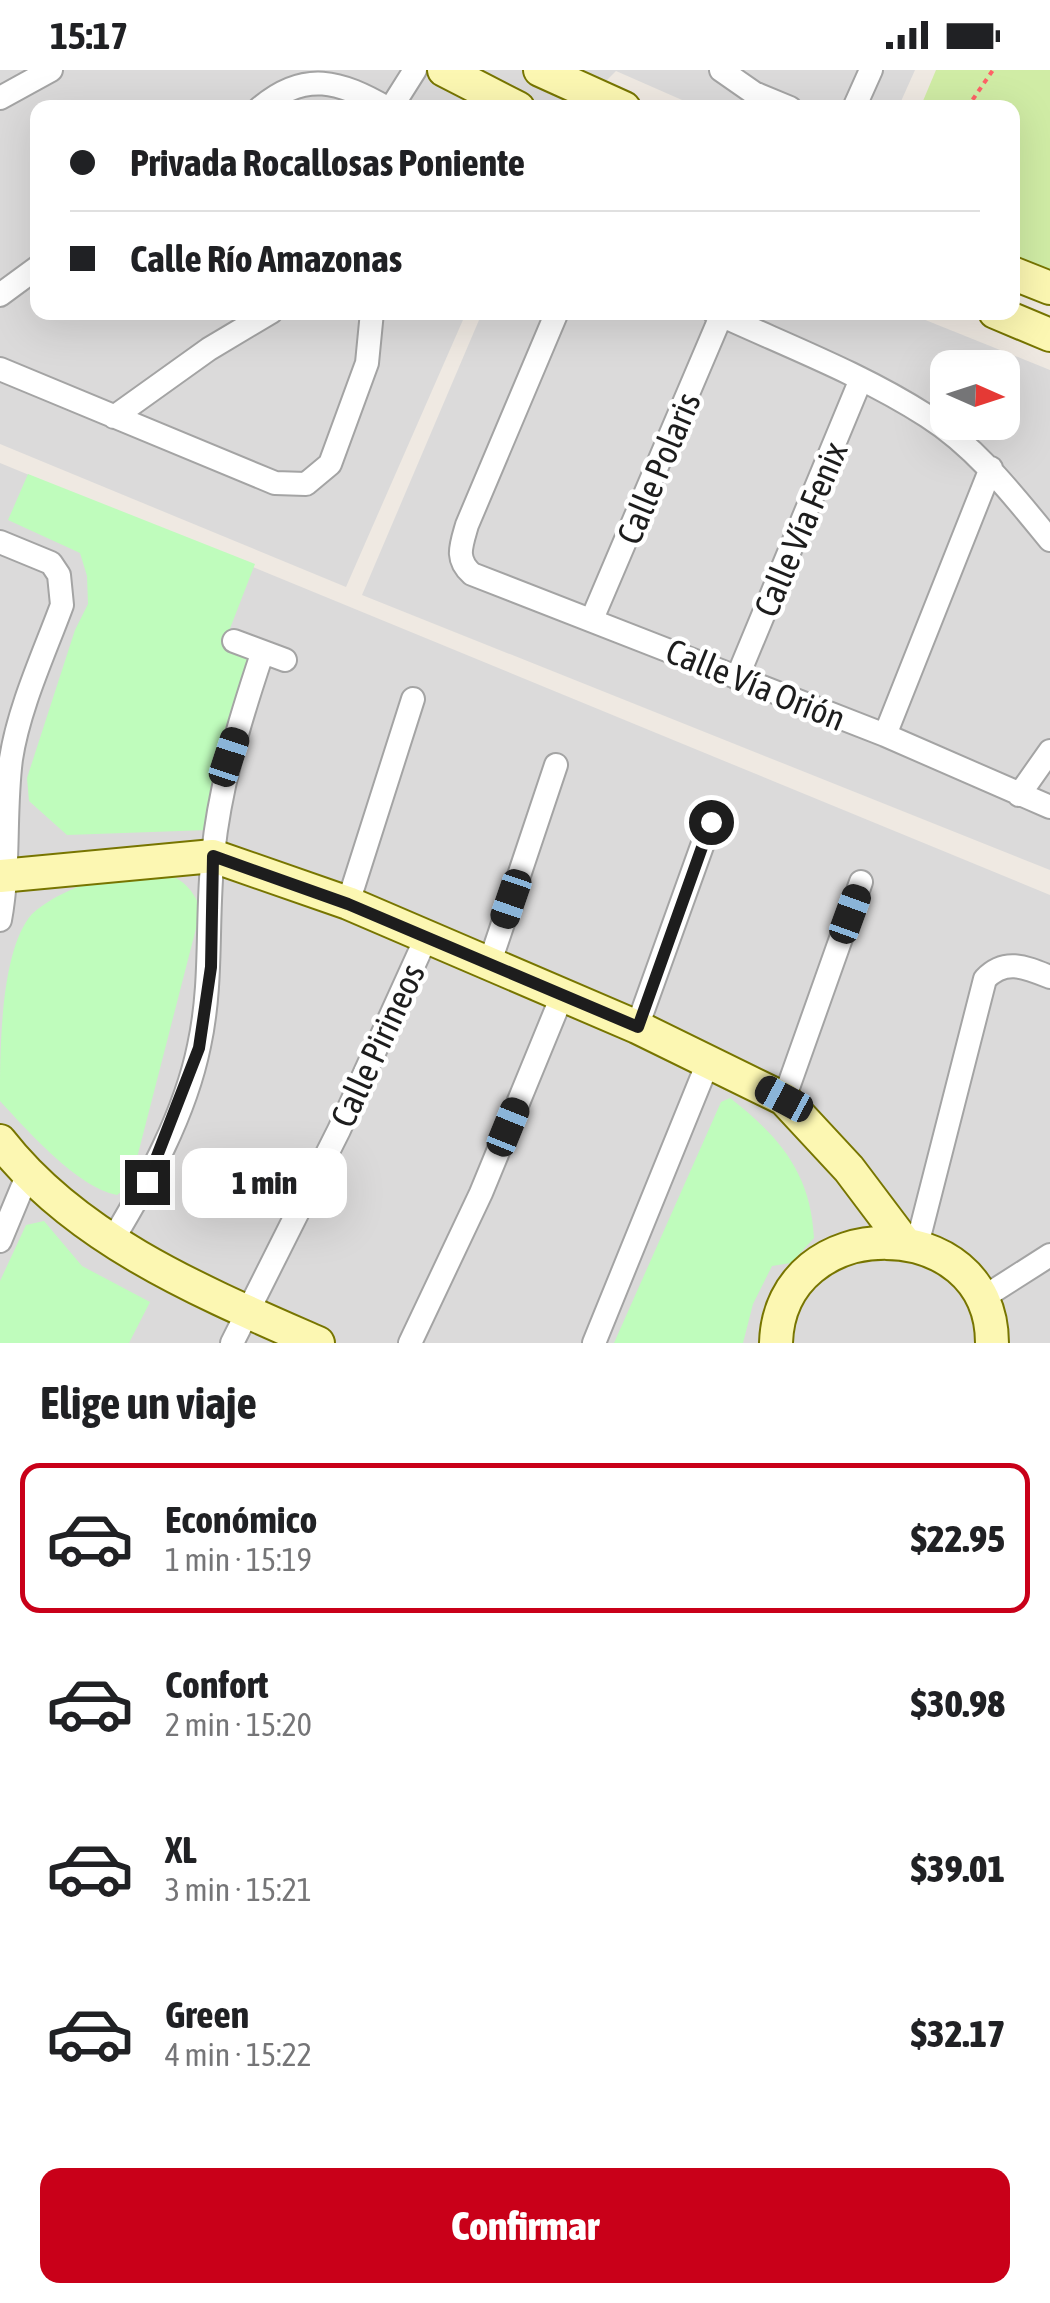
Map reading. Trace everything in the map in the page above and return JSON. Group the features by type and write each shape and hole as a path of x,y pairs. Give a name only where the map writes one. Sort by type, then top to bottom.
{"street":[{"path":"0,98 51,70"},
{"path":"394,100 415,70"},
{"path":"444,70 502,100"},
{"path":"540,70 606,100"},
{"path":"721,70 766,100"},
{"path":"858,100 872,70"},
{"path":"271,100 294,84 350,77 379,100"},
{"path":"0,295 30,273"},
{"path":"1020,276 1050,288"},
{"path":"114,417 209,349 258,320"},
{"path":"0,369 275,484 306,484 330,464 366,363 371,320"},
{"name":"Calle Vía Orión","path":"554,320 466,525 459,550 462,565 472,574 886,735 1050,807"},
{"name":"Calle Polaris","path":"592,619 716,320"},
{"path":"731,320 861,379 930,417 991,468 1050,540"},
{"path":"1013,320 1050,335"},
{"name":"Calle Vía Fenix","path":"737,678 861,379"},
{"path":"886,735 991,468"},
{"path":"0,542 51,562 60,575 62,605 12,753 0,920"},
{"path":"112,1242 147,1182 199,1048 211,967 213,856 229,757 274,657 234,641"},
{"path":"348,904 412,699"},
{"path":"1019,794 1050,751"},
{"path":"489,965 556,765"},
{"path":"638,1027 711,822"},
{"path":"4,876 213,856 348,904 638,1027 784,1099 849,1168 910,1243"},
{"path":"784,1099 861,882"},
{"name":"Calle Pirineos","path":"232,1343 250,1313 426,938"},
{"path":"910,1243 984,979 995,968 1021,966 1050,977"},
{"path":"410,1343 481,1193 562,996"},
{"path":"594,1343 709,1060"},
{"path":"0,1140 27,1176 112,1242 318,1343"},
{"path":"0,1241 27,1176"},
{"path":"776,1343 786,1303 806,1273 834,1252 868,1241 910,1243 943,1257 965,1276 981,1300 992,1343"},
{"path":"981,1300 1050,1255"}],"path":[{"path":"972,100 993,70"}],"shaded area":[{"path":"0,70 915,70 902,100 682,100 616,71 587,100 30,100 30,320 463,320 346,587 0,444"},
{"path":"479,320 925,320 1000,350 930,350 930,440 1020,440 1020,358 1050,370 1050,870 362,595"},
{"path":"0,463 1050,895 1050,1343 0,1343"}],"green space":[{"path":"936,70 1050,70 1050,281 1020,269 1020,100 923,100"},
{"path":"28,474 255,564 224,644 259,659 208,830 67,835 29,801 27,778 75,630 88,604 87,576 80,553 8,520"},
{"path":"123,870 160,873 179,880 195,896 201,909 130,1185 117,1195 70,1170 0,1101 0,1056 8,976 21,930 32,914 64,893"},
{"path":"730,1098 763,1127 789,1158 806,1194 814,1238 791,1263 772,1266 753,1304 743,1343 614,1343 721,1102"},
{"path":"44,1221 82,1266 150,1302 129,1343 0,1343 0,1281 26,1225"}],"route":[{"path":"147,1182 199,1048 211,967 213,856 348,904 638,1027 656,966 711,822"}]}
